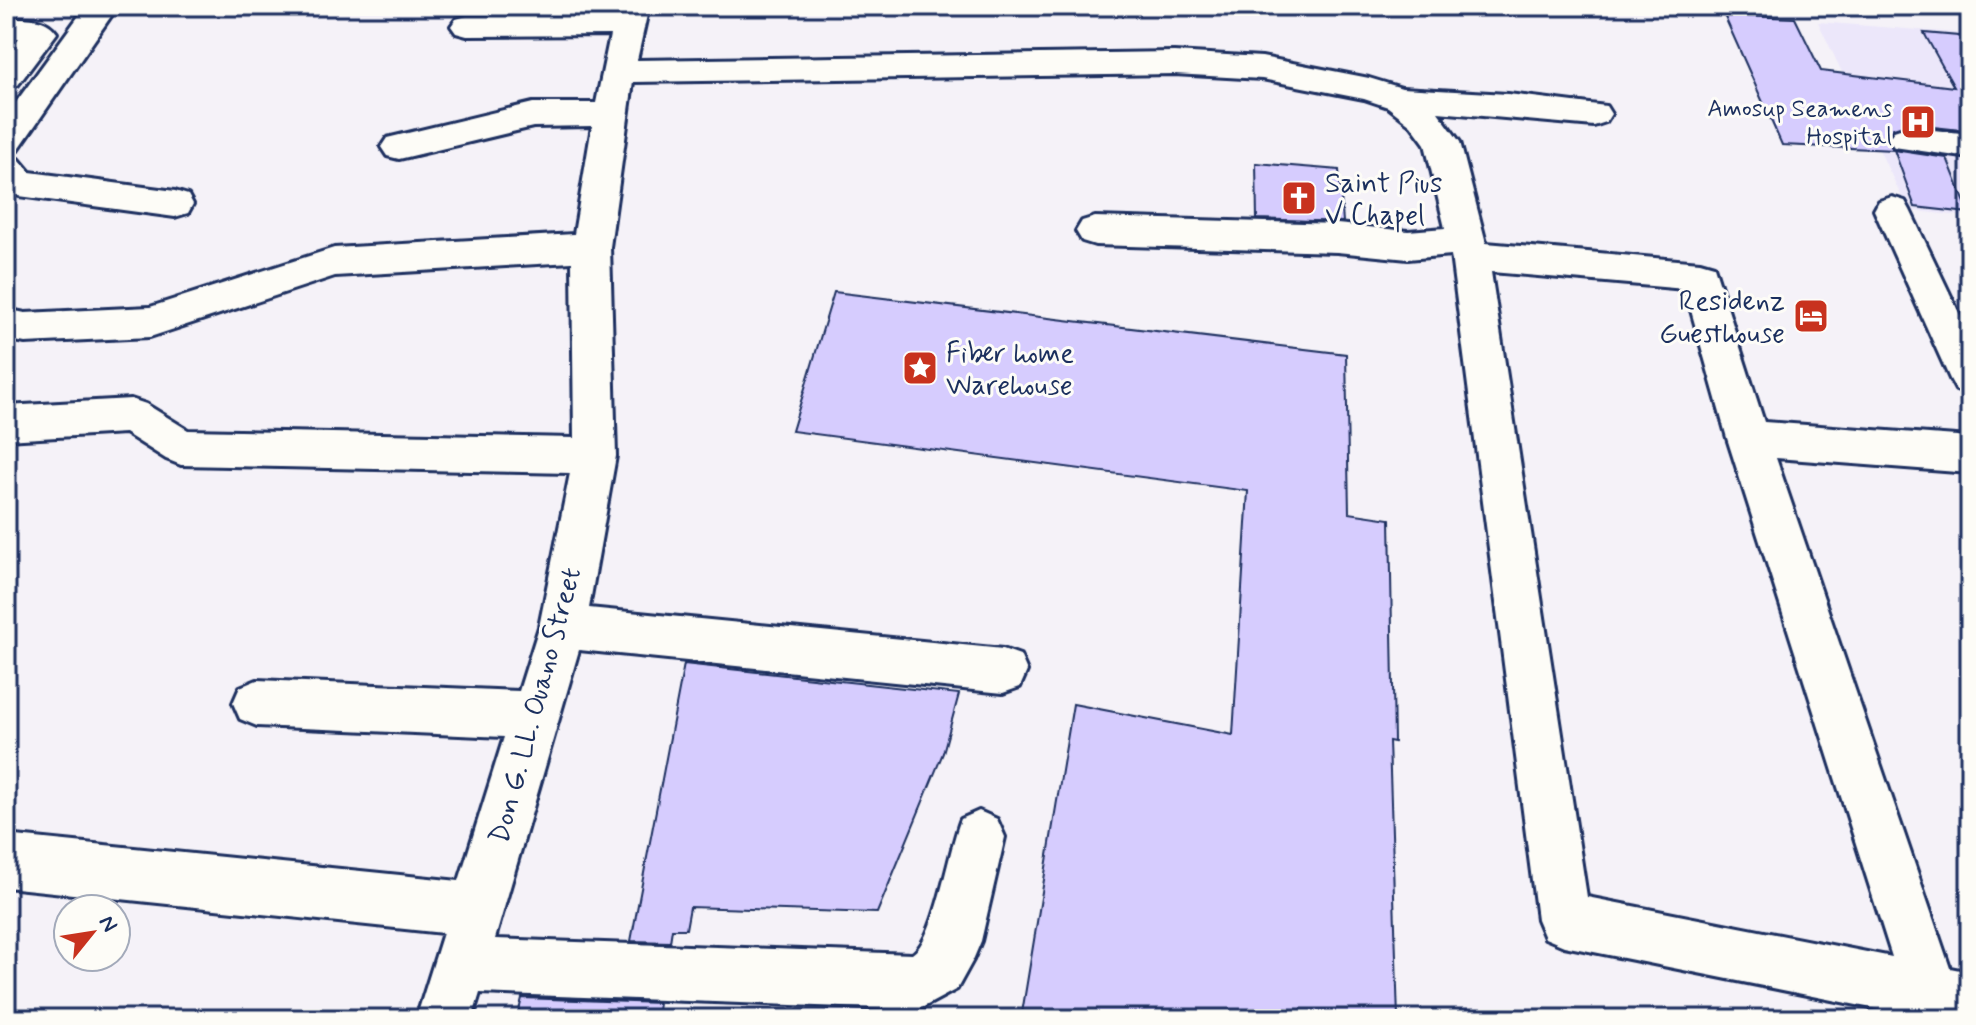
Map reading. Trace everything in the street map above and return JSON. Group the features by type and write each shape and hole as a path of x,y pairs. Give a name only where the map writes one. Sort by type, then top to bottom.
{"street":[{"path":"6,142 102,6"},
{"path":"467,26 631,15"},
{"name":"Don G. LL. Ouano Street","path":"444,1019 562,627 595,456 591,247 618,71 631,15"},
{"path":"6,28 31,28 41,33 6,77"},
{"path":"618,71 1174,63 1262,68 1369,89 1400,99 1594,114"},
{"path":"1400,99 1423,117 1442,142 1468,248 1564,919 1950,995"},
{"path":"399,147 533,115 612,114"},
{"path":"1906,139 1970,146"},
{"path":"6,168 19,183 175,204"},
{"path":"1892,210 1970,379"},
{"path":"1095,231 1337,238 1468,248 1700,276 1748,438 1950,995"},
{"path":"6,324 25,328 150,322 334,262 591,247"},
{"path":"6,423 131,416 181,447 595,456"},
{"path":"1748,438 1970,455"},
{"path":"562,627 1003,671"},
{"path":"257,703 534,715"},
{"path":"460,965 918,982 938,970 954,941 979,837"},
{"path":"6,861 476,910"}],"shaded area":[{"name":"Amosup Seamens Hospital","path":"1818,22 1970,34 1970,217 1908,210"}],"building":[{"path":"1724,15 1795,18 1821,71 1954,87 1924,33 1970,37 1970,131 1906,124 1893,128 1885,139 1894,150 1782,145"},
{"path":"1894,150 1947,158 1969,213 1915,207"},
{"name":"Saint Pius V Chapel","path":"1256,163 1339,170 1343,222 1257,219"},
{"path":"834,292 1346,354 1349,513 1390,519 1394,742 1389,741 1398,1019 1021,1019 1073,704 1233,735 1248,491 792,431"},
{"path":"684,664 959,694 943,753 877,913 690,907 686,929 672,929 670,942 631,941"},
{"path":"522,998 659,1003 657,1019 517,1019"}],"place":[{"name":"Amosup Seamens Hospital","path":"1918,122"},
{"name":"Saint Pius V Chapel","path":"1299,198"},
{"name":"Residenz Guesthouse","path":"1811,316"},
{"name":"Fiber home Warehouse","path":"920,368"}]}
